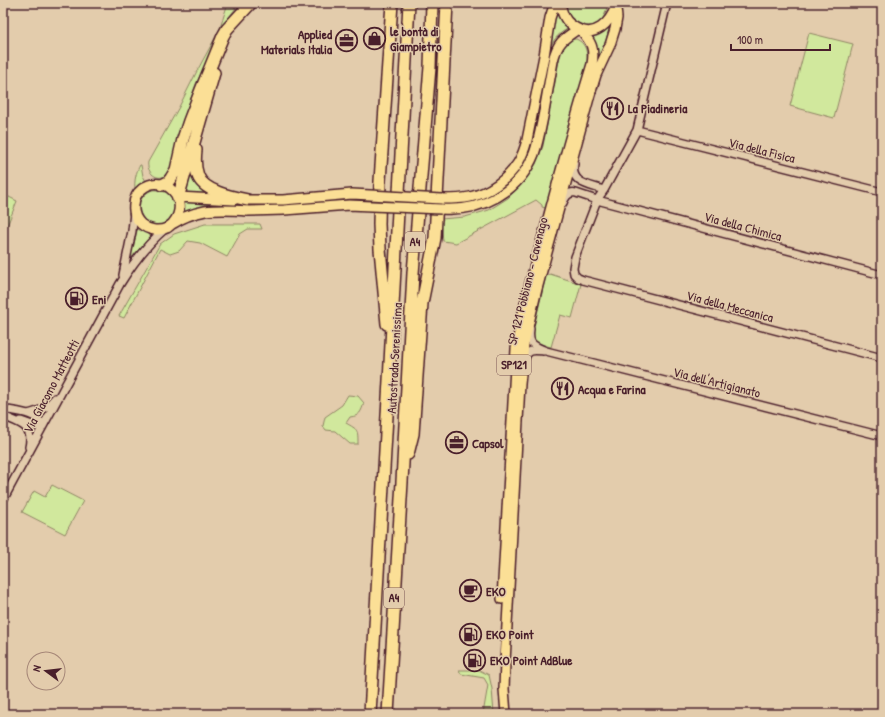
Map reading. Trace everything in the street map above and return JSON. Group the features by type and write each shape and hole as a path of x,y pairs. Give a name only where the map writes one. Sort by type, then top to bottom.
{"highway":[{"path":"162,184 169,180 176,170 189,121 223,36 227,29 251,3"},
{"path":"390,363 379,224 380,181 392,3"},
{"name":"Autostrada Serenissima","path":"370,714 409,3"},
{"name":"Autostrada Serenissima","path":"388,714 413,273 430,67 432,3"},
{"path":"402,482 413,434 422,303 434,238 447,3"},
{"path":"178,198 223,36"},
{"path":"198,130 195,160 197,175 212,189 231,196 248,205"}],"main road":[{"path":"173,223 179,213 180,205 178,198 173,191 169,187 162,184 150,185 141,190 134,201 134,212 139,222 146,228 156,230 166,228 173,223 206,211 284,200 352,194 463,199 479,194 499,183 517,165 524,150 554,3"},
{"name":"SP 121 Pobbiano - Cavenago","path":"500,714 498,667 516,349 529,287 592,64 593,55 591,44 580,30 569,24 565,19 560,3"},
{"path":"178,198 218,200 276,211 349,205 441,210 460,209 484,204 503,193 514,184 522,175 536,149 557,47 564,39 580,30 591,31 599,29 608,21 616,5"},
{"name":"SP 121 Pobbiano - Cavenago","path":"506,714 504,689 505,662 520,384 524,344 537,289 590,95 615,30 617,18 616,5"},
{"path":"565,186 563,175 576,128 576,120"}],"street":[{"path":"598,200 637,130 667,3"},
{"name":"Via della Fisica","path":"637,130 882,192"},
{"path":"576,145 573,169 574,176 582,183 604,190"},
{"name":"Via della Chimica","path":"565,186 573,192 598,200 882,275"},
{"path":"556,218 565,197 573,192"},
{"name":"Via della Meccanica","path":"598,200 575,257 573,268 574,274 578,278 882,358"},
{"name":"Via Giacomo Matteotti","path":"120,284 132,231 134,212"},
{"name":"Via Giacomo Matteotti","path":"3,500 120,284 142,251 166,228"},
{"name":"Via dell'Artigianato","path":"537,289 530,338 531,344 546,351"},
{"name":"Via dell'Artigianato","path":"520,384 524,360 528,353 535,350 546,351 882,436"},
{"path":"28,414 45,408 64,388"},
{"path":"3,409 28,414 39,419 43,426 35,426 3,416"},
{"path":"3,416 24,426 29,432 31,439 26,458"}],"green space":[{"path":"564,3 608,3 603,19 593,26 587,27 576,23 572,19 565,9"},
{"path":"227,6 236,8 225,22 196,84 183,120 171,168 164,176 157,177 151,173 148,162 215,38"},
{"path":"557,11 560,18 570,28 560,34 552,44 549,43 552,22"},
{"path":"611,22 606,40 597,60 596,45 590,35"},
{"path":"809,33 853,44 834,118 790,106"},
{"path":"576,39 585,47 587,55 586,68 546,208 542,207 542,205 536,200 456,243 443,241 441,219 465,217 489,210 508,198 524,182 536,164 543,146 561,50 567,42"},
{"path":"140,165 146,181 135,190 137,171"},
{"path":"191,165 214,195 184,195"},
{"path":"152,190 165,192 174,200 175,204 175,211 171,218 167,222 160,225 152,225 146,222 140,209 140,202 144,195"},
{"path":"3,194 17,201 3,236"},
{"path":"184,201 217,203 194,209 184,214"},
{"path":"205,224 260,224 262,229 248,229 240,234 227,257 200,243 188,241 179,251 170,254 160,249 124,318 119,316 160,244 174,234"},
{"path":"139,228 151,236 130,259 137,231"},
{"path":"550,274 581,284 572,318 560,315 551,347 535,343 532,335 546,276"},
{"path":"348,395 358,396 364,403 360,413 356,416 350,417 346,423 356,430 358,435 358,444 350,444 335,431 326,430 323,426 325,417 342,405"},
{"path":"52,485 83,501 65,534 22,512 34,491 45,497"},
{"path":"459,670 479,670 489,675 494,714 483,714 488,685 484,678 461,674"}],"place":[{"name":"le bontà di Giampietro","path":"374,38"},
{"name":"Applied Materials Italia","path":"347,41"},
{"name":"La Piadineria","path":"612,108"},
{"name":"Eni","path":"76,299"},
{"name":"Acqua e Farina","path":"563,389"},
{"name":"Capsol","path":"456,443"},
{"name":"EKO","path":"470,591"},
{"name":"EKO Point","path":"471,634"},
{"name":"EKO Point AdBlue","path":"475,660"}]}
